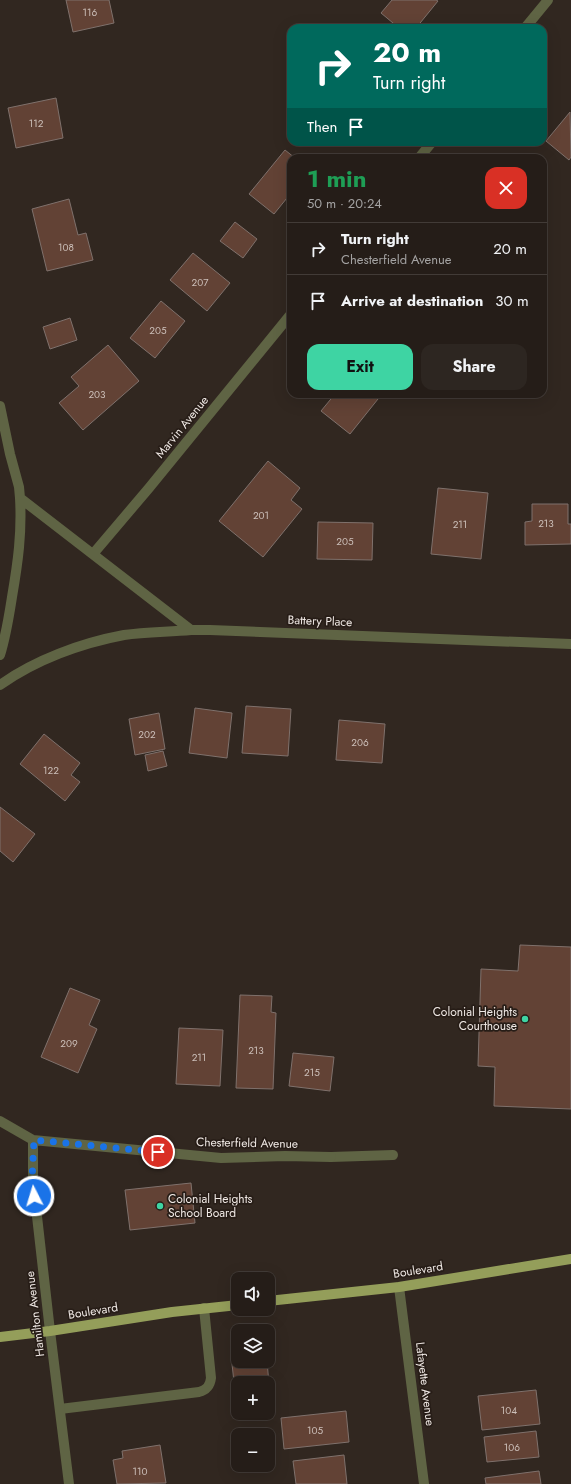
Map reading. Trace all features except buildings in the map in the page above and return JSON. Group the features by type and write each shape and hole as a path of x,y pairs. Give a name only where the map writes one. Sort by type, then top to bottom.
{"main road":[{"name":"Boulevard","path":"275,1300 399,1287 571,1259"},
{"name":"Boulevard","path":"0,1337 50,1331 172,1312 231,1306"}],"street":[{"path":"528,24 548,0"},
{"path":"422,154 429,146"},
{"name":"Marvin Avenue","path":"93,554 287,319"},
{"path":"0,406 10,454 19,487 21,520 20,549 9,616 0,655"},
{"path":"20,498 191,630"},
{"path":"0,685 8,679 43,661 86,644 125,635 191,630"},
{"name":"Battery Place","path":"191,630 571,644"},
{"name":"Chesterfield Avenue","path":"0,1121 34,1140 221,1158 393,1155"},
{"name":"Hamilton Avenue","path":"34,1140 32,1181 69,1484"},
{"name":"Lafayette Avenue","path":"399,1287 424,1484"},
{"path":"60,1409 199,1392 207,1388 211,1378 204,1308"}],"place":[{"name":"Colonial Heights Courthouse","path":"525,1019"},
{"name":"Colonial Heights School Board","path":"160,1206"}],"route":[{"path":"34,1196 32,1181 34,1140 158,1152"}]}
